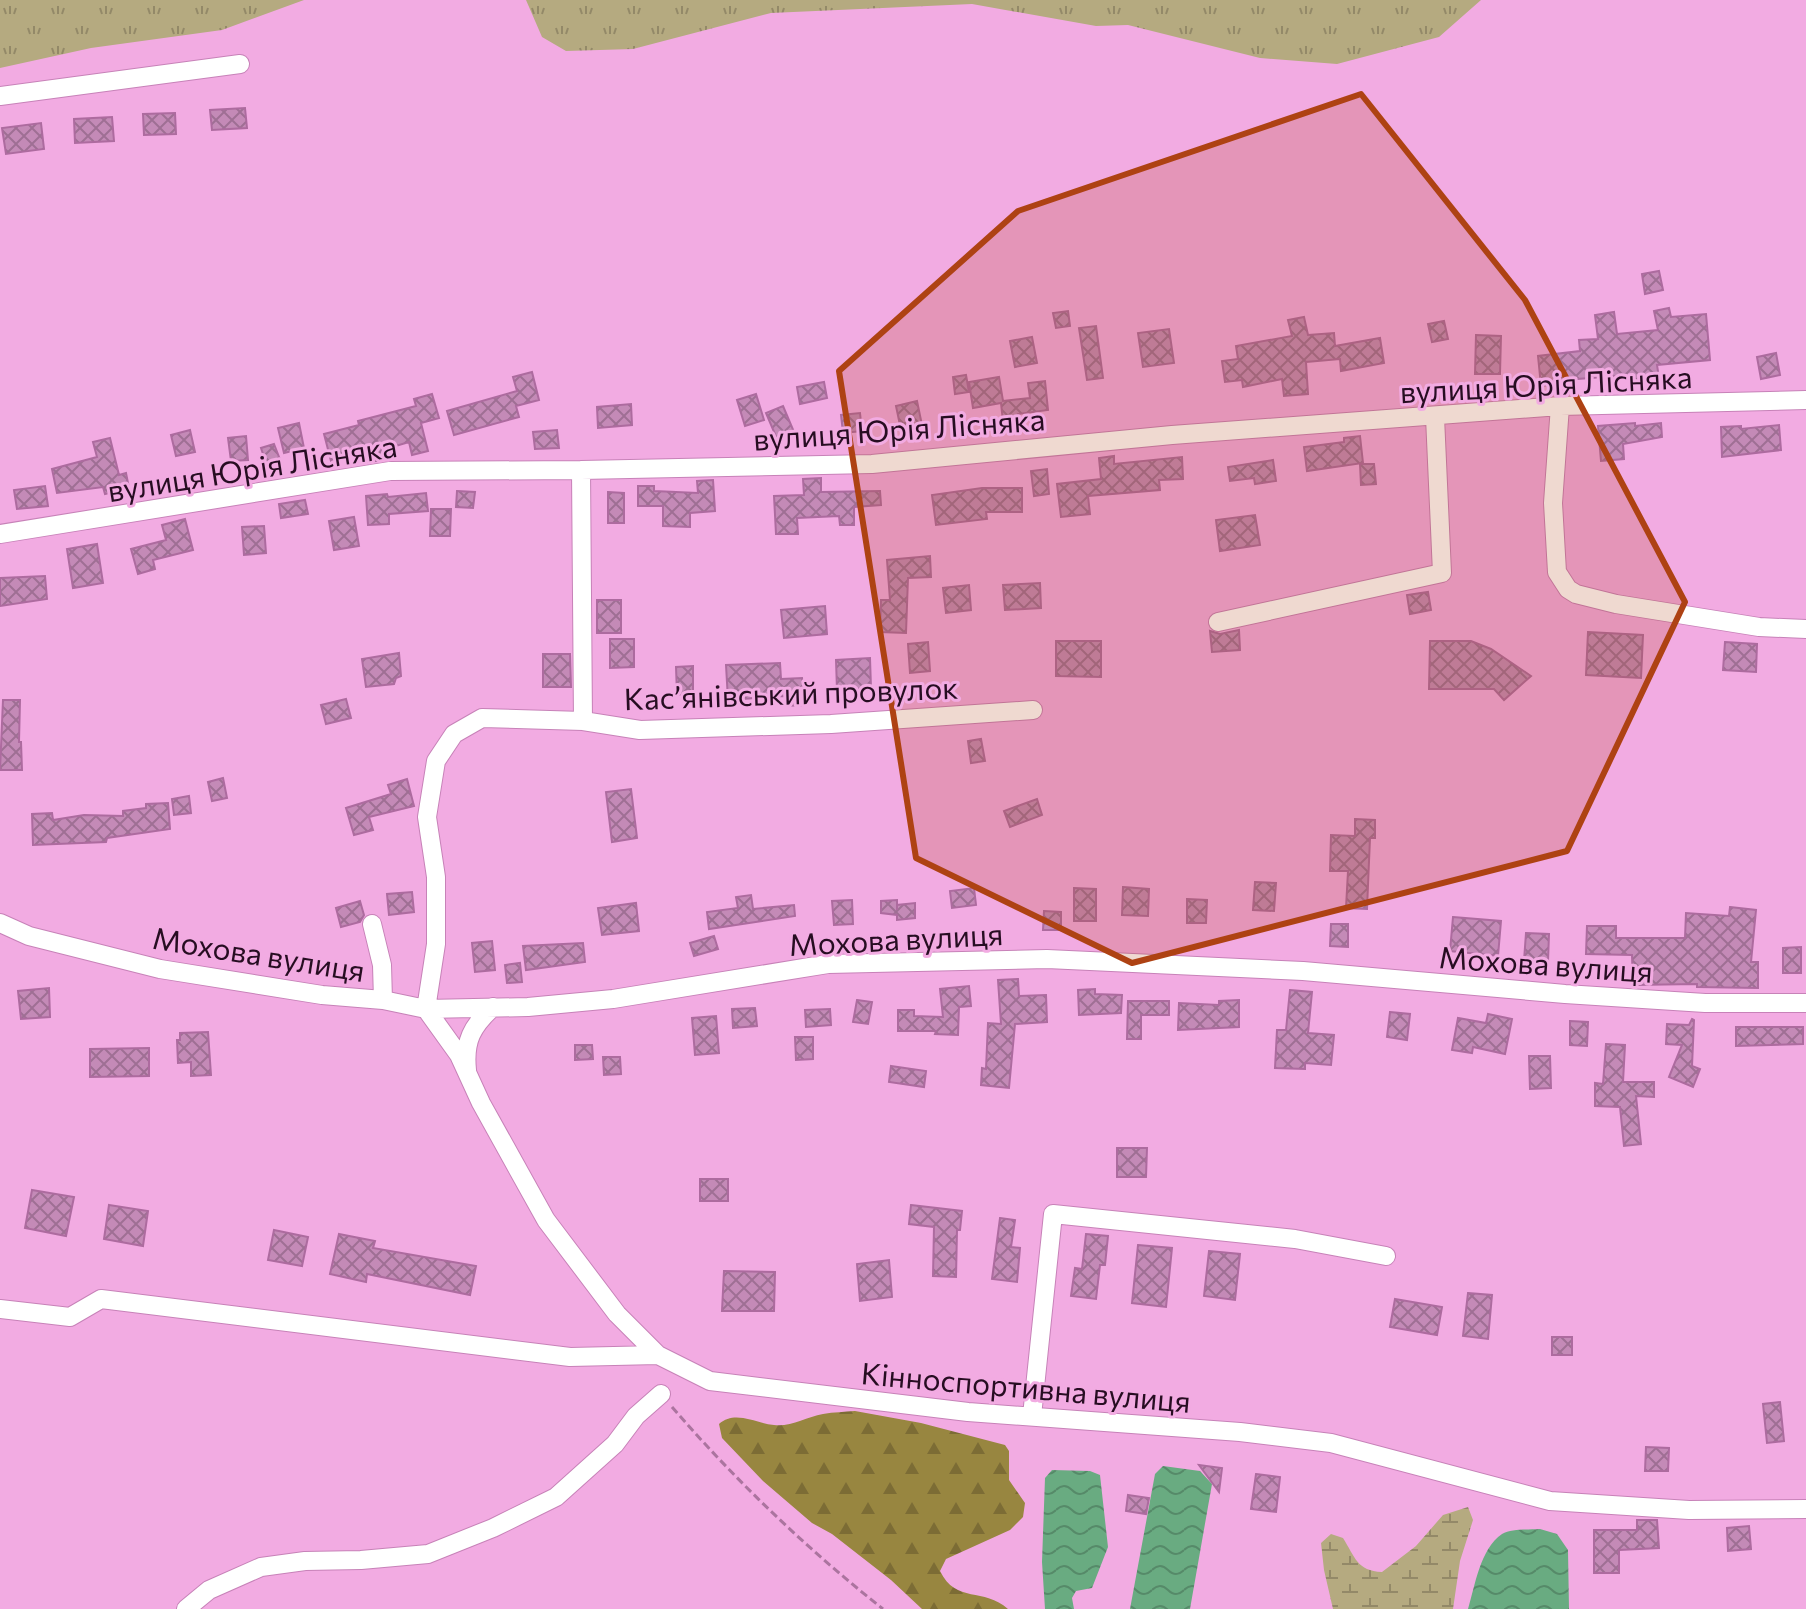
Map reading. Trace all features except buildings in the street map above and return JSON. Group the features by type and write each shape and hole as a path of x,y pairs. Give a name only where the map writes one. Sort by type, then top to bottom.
{"street":[{"path":"0,96 240,64"},
{"name":"вулиця Юрія Лісняка","path":"0,534 390,471 872,464 1172,435 1560,406 1806,400"},
{"path":"1560,406 1553,503 1557,572 1568,589 1616,604 1759,627 1806,629"},
{"path":"1218,622 1442,573 1435,417"},
{"path":"581,470 583,721"},
{"name":"Касʼянівський провулок","path":"426,1009 436,944 436,877 427,817 436,761 454,734 482,718 583,721 640,730 831,724 1033,710"},
{"name":"Мохова вулиця","path":"0,923 29,936 160,969 322,995 383,1000 426,1009 613,999 828,964 1047,959 1303,971 1705,1003 1806,1003"},
{"path":"372,924 382,965 383,1000"},
{"path":"467,1073 469,1039 476,1023 493,1007"},
{"name":"Кінноспортивна вулиця","path":"426,1009 459,1055 481,1103 546,1220 617,1314 658,1355 710,1381 937,1409 1240,1432 1331,1443 1550,1501 1689,1510 1806,1509"},
{"path":"1032,1416 1053,1214 1295,1239 1386,1256"},
{"path":"0,1309 70,1317 101,1299 570,1357 658,1355"},
{"path":"186,1609 209,1590 261,1567 305,1561 428,1554 493,1528 556,1497 615,1444 636,1416 661,1394"}],"path":[{"path":"661,1394 722,1464 835,1571 883,1609"}],"highlighted area":[{"path":"1361,94 1525,300 1685,602 1567,851 1132,963 916,858 839,371 1018,211"}],"green space":[{"path":"0,0 304,0 222,30 91,48 0,68"},
{"path":"526,0 1481,0 1439,37 1337,64 1260,58 1128,25 1096,26 972,4 771,13 633,49 566,51 542,37"},
{"path":"855,1411 921,1423 1005,1445 1009,1451 1009,1480 1025,1503 1023,1517 1010,1530 946,1559 940,1571 954,1588 990,1598 1008,1609 922,1609 891,1580 832,1534 812,1523 763,1481 722,1438 719,1424 732,1418 745,1418 780,1425 823,1414"},
{"path":"1468,1507 1473,1520 1460,1561 1453,1609 1333,1609 1321,1543 1331,1534 1343,1538 1362,1566 1382,1572 1416,1546 1443,1515"}],"water":[{"path":"1163,1466 1200,1471 1212,1484 1190,1609 1130,1609 1155,1474"},
{"path":"1052,1470 1090,1471 1100,1475 1108,1547 1092,1588 1076,1591 1072,1598 1074,1609 1045,1609 1042,1562 1045,1478"},
{"path":"1540,1529 1557,1534 1568,1550 1569,1609 1468,1609 1479,1568 1495,1541 1510,1531"}]}
